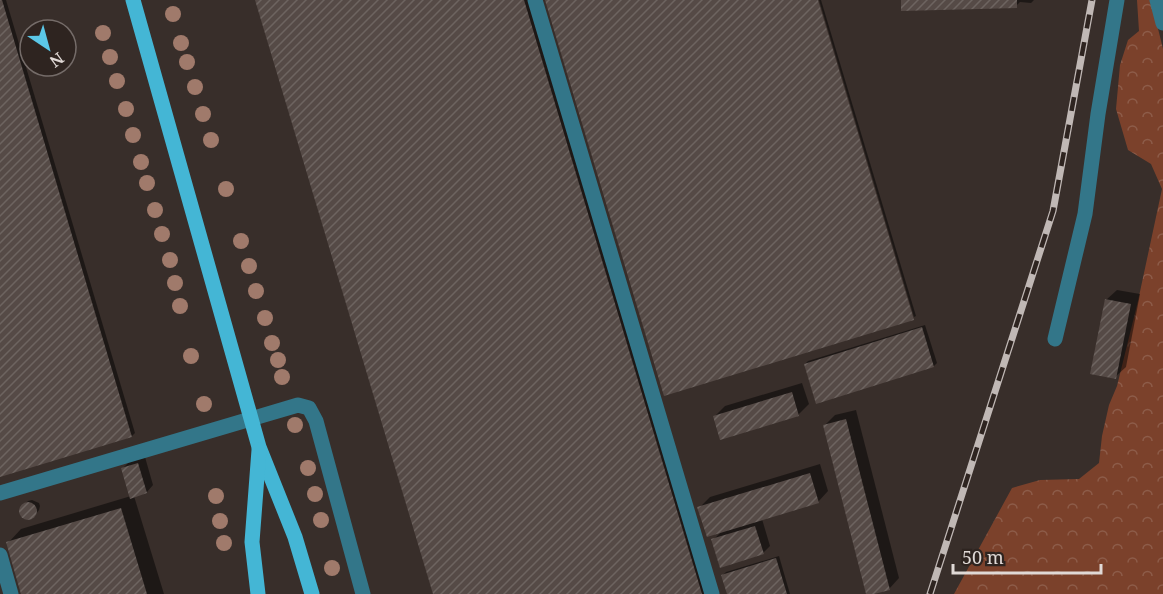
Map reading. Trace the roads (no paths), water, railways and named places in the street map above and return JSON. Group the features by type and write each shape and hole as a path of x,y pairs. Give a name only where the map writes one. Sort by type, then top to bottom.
{"main road":[{"path":"132,0 260,447 295,537 312,594"},
{"path":"258,594 252,542 260,447"}],"lane":[{"path":"536,0 712,594"},
{"path":"1055,339 1085,214 1098,114 1117,0"},
{"path":"1157,0 1163,23"},
{"path":"0,493 298,405 309,408 316,421 363,594"},
{"path":"0,555 2,575 11,594"}],"railway":[{"path":"930,594 1053,211 1092,0"}]}
